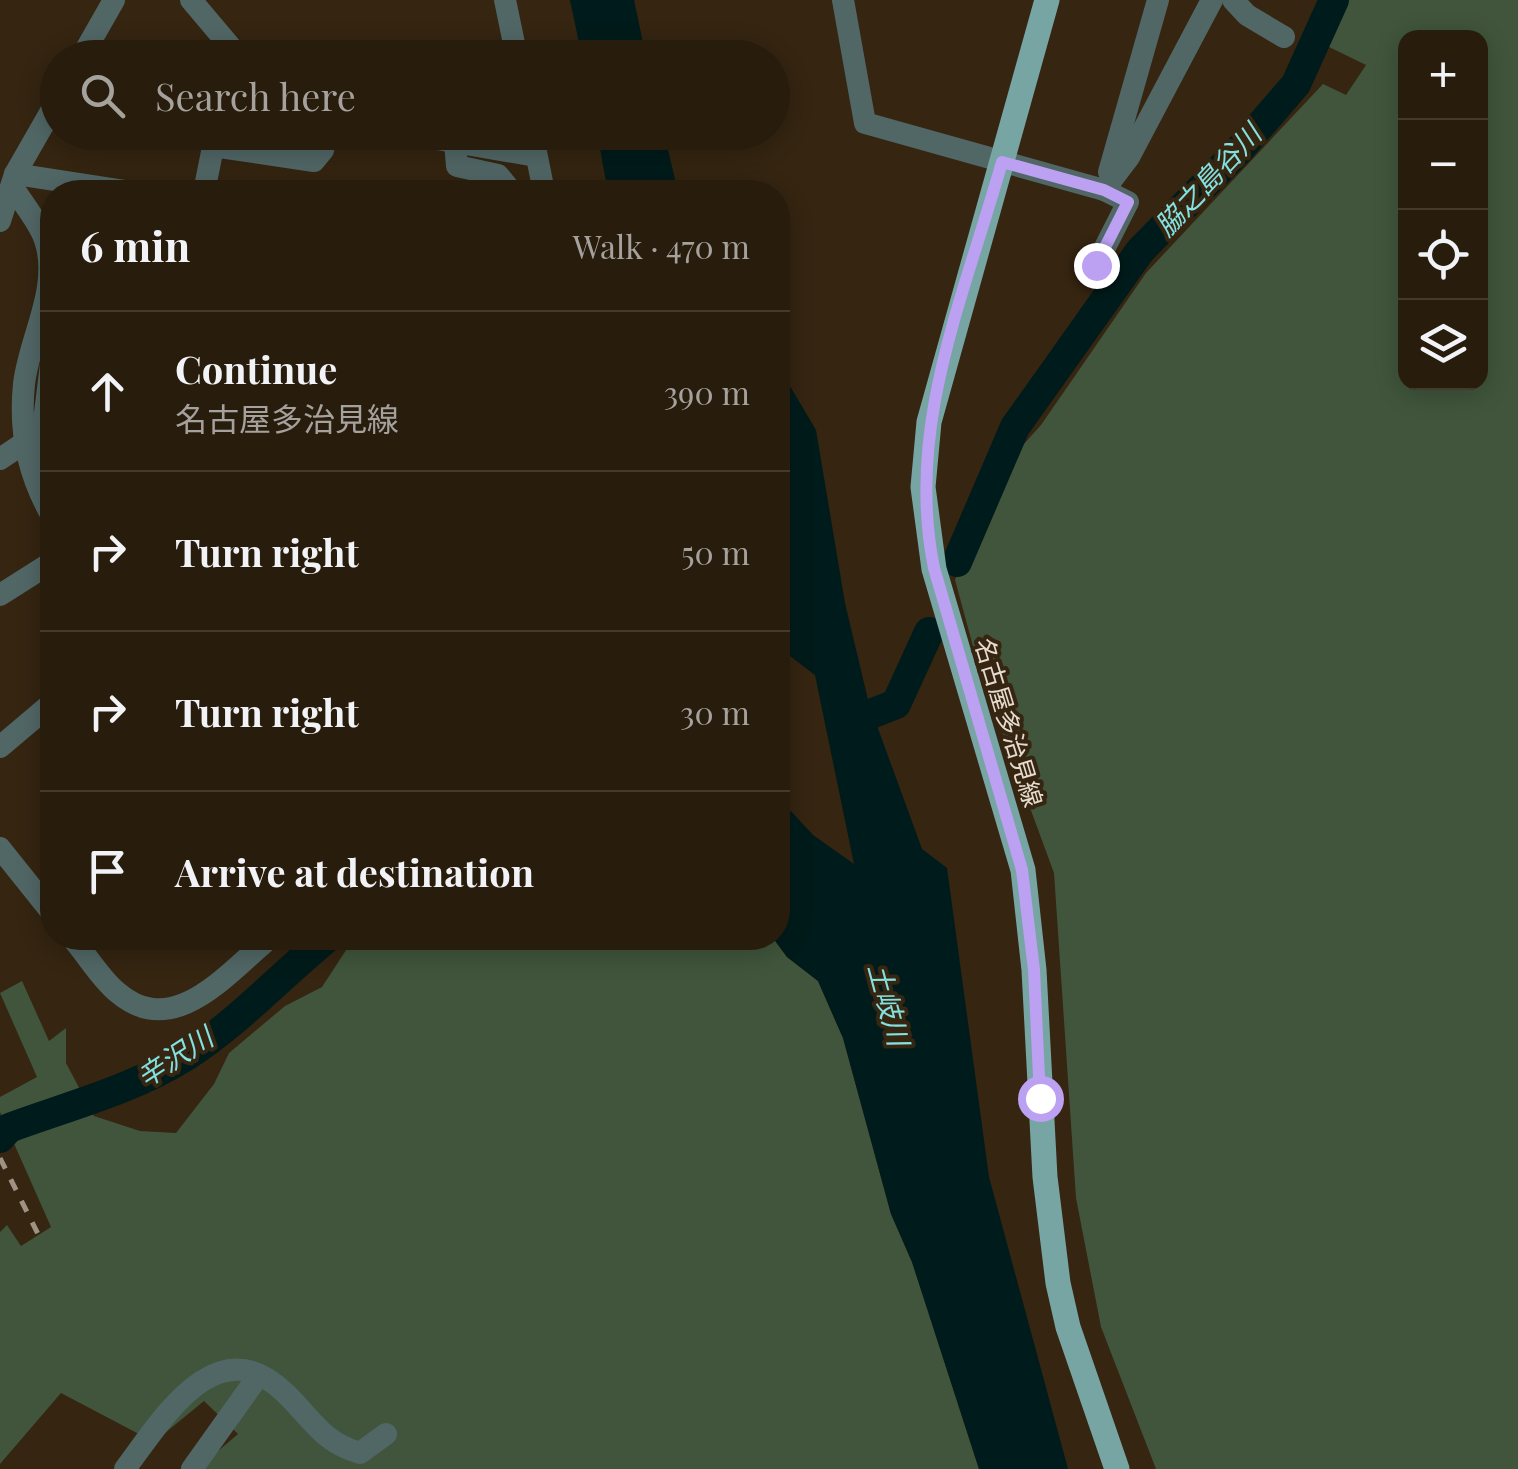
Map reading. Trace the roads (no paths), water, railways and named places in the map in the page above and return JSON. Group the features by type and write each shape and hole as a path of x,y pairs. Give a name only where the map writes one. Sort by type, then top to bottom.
{"main road":[{"name":"名古屋多治見線","path":"1047,0 929,422 924,520 934,568 1022,870 1034,970 1045,1178 1058,1283 1068,1327 1117,1469"}],"street":[{"path":"91,40 114,0"},
{"path":"191,0 222,40"},
{"path":"505,0 514,40"},
{"path":"844,0 865,123 1104,190 1128,202 1096,265"},
{"path":"1104,190 1158,0"},
{"path":"1104,190 1129,157 1212,0"},
{"path":"1233,0 1247,15 1284,37"},
{"path":"0,220 14,181 40,133"},
{"path":"206,180 212,150"},
{"path":"287,150 314,161 323,150"},
{"path":"456,150 457,166 498,174 503,180"},
{"path":"535,150 542,180"},
{"path":"14,181 40,184"},
{"path":"14,181 40,231"},
{"path":"40,326 24,382 24,442 40,495"},
{"path":"0,378 24,382"},
{"path":"0,459 24,442"},
{"path":"1,594 40,570"},
{"path":"0,747 40,713"},
{"path":"0,848 40,898"},
{"path":"82,950 117,992 158,1008 186,1006 198,999 251,950"},
{"path":"125,1469 172,1405 227,1368 259,1375 284,1392 335,1446 360,1452 386,1434"},
{"path":"192,1469 259,1375"}],"water":[{"path":"570,0 634,0 642,40 578,40"},
{"path":"600,150 668,150 675,180 606,180"},
{"name":"土岐川","path":"790,386 816,430 845,603 869,704 922,849 947,868 989,1177 1068,1469 979,1469 912,1262 891,1214 843,1038 818,981 782,950 790,950 790,810 813,835 854,864 815,675 790,656"}],"waterway":[{"name":"脇之島谷川","path":"957,562 1015,427 1140,251 1240,149 1296,84 1334,0"},
{"name":"脇之島谷川","path":"848,723 896,704 929,632"},
{"name":"辛沢川","path":"0,1138 9,1128 122,1088 186,1056 313,950"}],"railway":[{"path":"0,1158 39,1236"}]}
